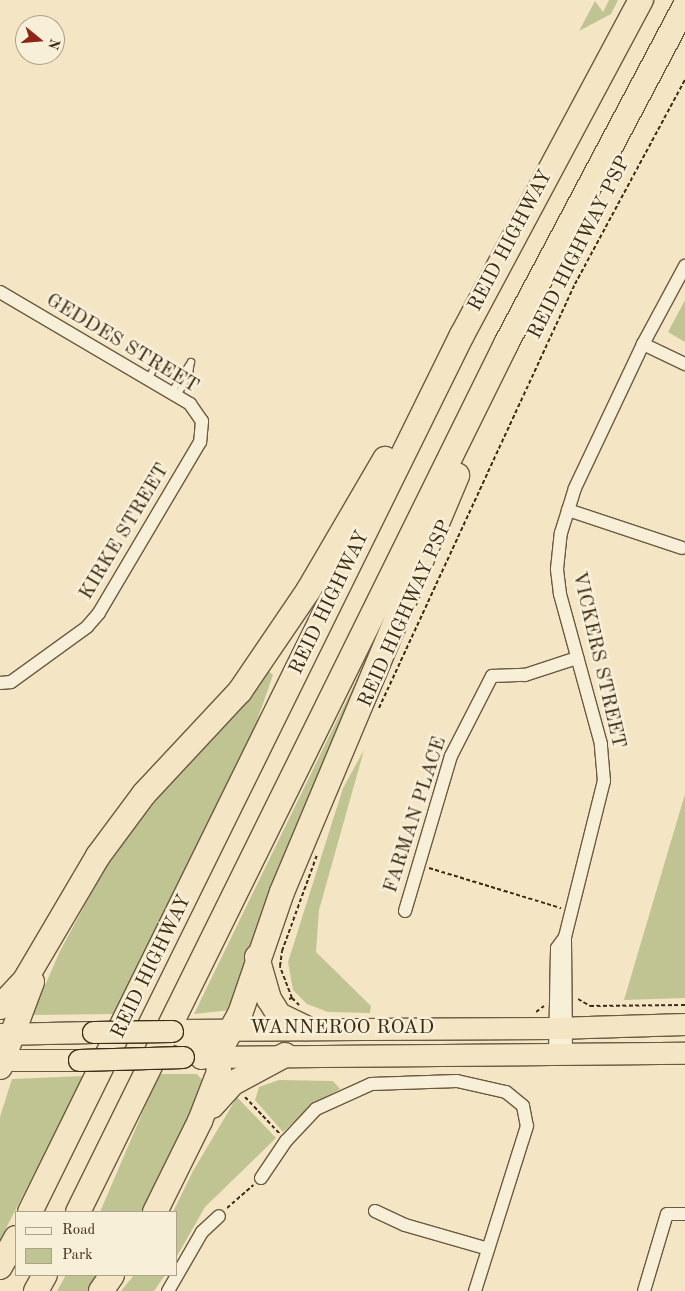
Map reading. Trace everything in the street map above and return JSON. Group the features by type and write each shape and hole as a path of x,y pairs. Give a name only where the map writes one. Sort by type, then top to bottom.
{"highway":[{"name":"REID HIGHWAY","path":"30,1211 462,335 641,0"},
{"path":"78,1211 506,344 685,6"},
{"path":"0,1007 25,980 68,903 144,794 240,690 303,599 398,437 462,335"},
{"path":"204,1055 232,1028 240,1014 257,957 444,510 506,344"},
{"path":"1,1062 6,1033 68,903"},
{"path":"257,957 272,1004 279,1015 306,1028"},
{"name":"WANNEROO ROAD","path":"6,1033 186,1032 232,1028 560,1028 685,1024"},
{"path":"186,1032 208,1043 204,1055"},
{"name":"WANNEROO ROAD","path":"1,1062 204,1055 685,1053"},
{"path":"155,1211 200,1121 219,1072 204,1055"},
{"path":"200,1121 233,1083 285,1055"},
{"path":"0,1267 15,1240"},
{"path":"36,1291 44,1276"},
{"path":"101,1291 111,1276"}],"street":[{"name":"VICKERS STREET","path":"560,1054 557,948 565,937 604,781 601,744 560,594 557,569 574,488 643,344 685,266"},
{"name":"GEDDES STREET","path":"1,295 190,404 202,421 200,442"},
{"path":"643,344 685,364"},
{"name":"KIRKE STREET","path":"0,684 18,676 87,627 100,613 200,442"},
{"path":"568,510 682,548"},
{"name":"FARMAN PLACE","path":"405,911 417,864 451,756 492,676 525,675 577,658"},
{"path":"261,1178 286,1141 316,1109 371,1084 457,1081 496,1089 518,1100 526,1112 526,1126 475,1291"},
{"path":"375,1211 405,1225 488,1250"},
{"path":"644,1291 668,1214 685,1214"},
{"path":"178,1274 202,1232 219,1216"},
{"path":"168,1291 177,1276"}],"lane":[{"path":"148,379 159,360"}],"path":[{"name":"REID HIGHWAY PSP","path":"377,712 575,284 685,80"},
{"path":"272,1004 292,998 280,966 282,951 318,854"},
{"path":"417,864 570,911"},
{"path":"574,998 590,1006 685,1004"},
{"path":"233,1083 286,1141"},
{"path":"219,1216 261,1178"}],"green space":[{"path":"609,0 618,0 611,14 579,31 595,1 603,12"},
{"path":"685,300 685,342 668,332"},
{"path":"376,640 231,1010 194,1014"},
{"path":"269,671 273,675 251,738 113,1014 32,1015 60,951 107,864 164,790"},
{"path":"364,750 319,910 316,952 371,1006 370,1013 328,1012 307,1004 293,990 288,962 343,788"},
{"path":"685,794 685,998 624,1000"},
{"path":"159,1074 197,1074 204,1082 168,1172 143,1211 100,1211"},
{"path":"84,1076 0,1240 0,1117 12,1079"},
{"path":"279,1080 333,1081 340,1089 310,1106 283,1132 255,1100 259,1087"},
{"path":"237,1097 276,1138 205,1207 178,1254 178,1211 173,1211 193,1171"},
{"path":"65,1276 100,1276 88,1291 57,1291"},
{"path":"133,1276 164,1276 154,1291 121,1291"}]}
